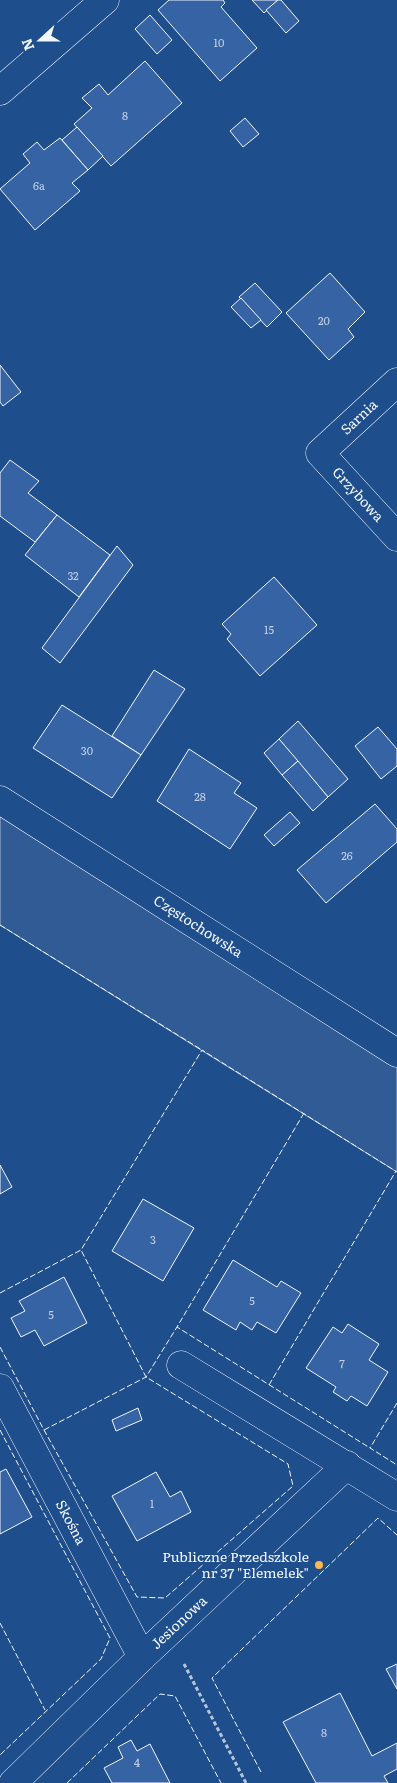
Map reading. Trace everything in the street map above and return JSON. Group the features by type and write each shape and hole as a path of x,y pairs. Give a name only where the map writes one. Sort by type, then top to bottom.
{"street":[{"path":"0,90 105,0"},
{"name":"Sarnia","path":"320,453 397,382"},
{"name":"Grzybowa","path":"320,453 397,537"},
{"name":"Częstochowska","path":"0,800 397,1053"},
{"path":"181,1365 397,1497"},
{"name":"Skośna","path":"0,1388 142,1657"},
{"name":"Jesionowa","path":"13,1783 167,1633 347,1465"}],"path":[{"path":"167,1633 246,1783"}],"shaded area":[{"path":"0,800 397,1053 397,1172 0,925"}],"building":[{"path":"169,0 223,0 225,3 221,7 257,48 220,81 158,10"},
{"path":"252,0 278,0 264,13"},
{"path":"278,0 281,0 299,21 286,33 266,10"},
{"path":"150,15 172,40 157,54 135,29"},
{"path":"145,61 182,103 111,166 74,124 92,108 82,98 99,84 108,95"},
{"path":"245,118 259,134 243,147 230,131"},
{"path":"77,127 103,156 88,170 62,140"},
{"path":"60,138 88,170 72,183 80,191 35,230 0,189 30,163 23,154 37,142 44,150"},
{"path":"330,273 365,312 348,329 354,337 329,360 286,313"},
{"path":"255,283 282,312 267,327 239,297"},
{"path":"241,298 261,320 251,328 231,307"},
{"path":"0,365 21,392 3,406 0,402"},
{"path":"10,460 39,481 28,493 57,515 35,542 0,516 0,473"},
{"path":"57,515 110,555 79,597 25,555"},
{"path":"117,546 133,565 60,663 42,648"},
{"path":"274,577 317,625 260,676 227,639 231,634 222,624"},
{"path":"154,670 185,689 141,755 112,736"},
{"path":"62,705 141,755 112,798 33,748"},
{"path":"298,721 348,779 328,797 279,739"},
{"path":"378,727 397,749 397,766 381,779 355,746"},
{"path":"279,739 298,761 282,775 264,753"},
{"path":"189,749 241,783 234,793 257,808 230,849 157,801"},
{"path":"298,761 328,797 313,811 282,775"},
{"path":"375,804 397,829 397,842 326,903 297,870"},
{"path":"290,812 300,823 274,846 264,835"},
{"path":"0,1165 12,1187 0,1194"},
{"path":"143,1199 194,1228 163,1281 112,1251"},
{"path":"233,1260 277,1287 281,1281 301,1293 276,1333 257,1322 252,1330 240,1322 236,1330 203,1310"},
{"path":"64,1277 87,1323 44,1346 35,1330 21,1337 11,1318 25,1311 19,1301"},
{"path":"348,1324 379,1344 369,1360 388,1372 367,1406 351,1396 347,1401 333,1392 336,1387 306,1368 333,1327 342,1333"},
{"path":"138,1408 142,1420 116,1431 112,1420"},
{"path":"6,1469 32,1517 0,1534 0,1472"},
{"path":"156,1472 170,1497 181,1491 191,1512 137,1541 112,1496"},
{"path":"397,1664 397,1689 386,1669"},
{"path":"340,1693 372,1756 397,1743 397,1769 384,1776 388,1783 316,1783 283,1722"},
{"path":"131,1740 137,1751 150,1744 170,1783 112,1783 104,1768 123,1758 118,1747"}],"fence":[{"path":"0,925 202,1050"},
{"path":"0,1293 81,1250 202,1050 397,1172"},
{"path":"304,1113 177,1327 370,1448"},
{"path":"269,1385 396,1171"},
{"path":"0,1347 137,1597 165,1598 293,1486 288,1464 146,1377 81,1250"},
{"path":"44,1430 146,1377 177,1327"},
{"path":"397,1403 370,1448 397,1465"},
{"path":"0,1430 110,1638 101,1659 0,1755"},
{"path":"261,1772 212,1678 378,1518 397,1535"},
{"path":"0,1623 45,1710"},
{"path":"67,1783 160,1694 175,1696 221,1783"}],"place":[{"name":"Publiczne Przedszkole nr 37 \"Elemelek\"","path":"319,1565"}]}
